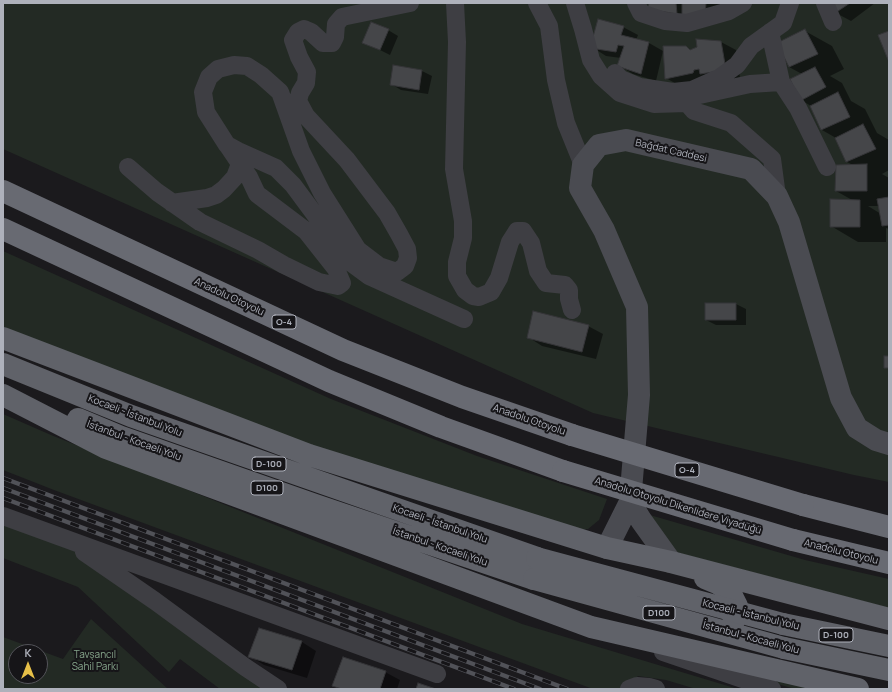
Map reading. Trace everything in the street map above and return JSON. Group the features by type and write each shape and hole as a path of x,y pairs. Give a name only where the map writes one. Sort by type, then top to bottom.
{"highway":[{"name":"Anadolu Otoyolu","path":"3,191 343,350 462,396 572,435 803,505 889,527"},
{"name":"Anadolu Otoyolu Dikenlidere Viyadüğü","path":"3,229 329,382 441,427 563,471 793,540"},
{"path":"3,338 309,454 607,548 671,562 889,618"},
{"name":"Kocaeli - İstanbul Yolu","path":"3,364 131,416 536,569 889,646"},
{"name":"İstanbul - Kocaeli Yolu","path":"3,388 121,437 315,505 536,569 784,648 889,670"},
{"path":"3,395 106,448 592,627 723,666 858,689"},
{"name":"Anadolu Otoyolu","path":"793,540 889,563"},
{"path":"592,627 583,611 582,599 594,565 607,548"},
{"path":"671,562 717,583 730,592 737,606 723,666"}],"main road":[{"name":"Bağdat Caddesi","path":"583,165 599,145 626,140 751,170 777,196 790,222 841,398 857,428 876,440 889,444"},
{"path":"583,165 580,188 604,230 637,307 639,395 630,502 607,548"},
{"path":"630,502 671,562"}],"street":[{"path":"128,167 157,192 200,222 320,282 338,286 342,283 336,269 306,231 257,194 249,177 206,112 203,92 209,77 218,69 234,65 247,66 280,92 301,151 322,193 358,250 379,266 398,272 405,266 408,258 407,249 387,213 347,160 306,116 298,101 300,93 306,83 307,72 293,40 298,32 304,29 311,32 323,43 332,43 335,37 336,24 342,17 410,3"},
{"path":"455,3 456,42 454,169 463,221 463,238 456,262 457,276 465,290 473,296 479,297 491,292 499,278 510,242 517,231 523,231 531,243 538,271 546,283 565,285 569,290 569,299 572,310"},
{"path":"538,3 549,26 556,80 566,123 583,165"},
{"path":"575,3 591,60 602,76 620,93 654,104 687,103 695,96 743,85 781,82"},
{"path":"636,3 641,13 665,21 687,23 733,6"},
{"path":"615,73 621,80 640,87 673,92 692,90 719,78 737,65 751,46 783,23 790,3"},
{"path":"825,3 833,22"},
{"path":"770,32 781,82 798,108 827,167"},
{"path":"687,103 694,111 732,123 772,159 777,196"},
{"path":"227,145 276,168 293,184 350,262 369,276 464,319"},
{"path":"172,203 207,198 216,195 235,177 240,164"},
{"path":"3,516 437,674"},
{"path":"64,538 278,689"},
{"path":"723,666 772,689"},
{"path":"629,689 637,686 656,689"}],"green space":[{"path":"3,3 889,3 889,482 593,413 3,149"},
{"path":"3,251 331,399 477,456 607,499 599,520 588,529 573,531 306,447 3,330"},
{"path":"3,414 51,435 522,624 738,689 696,689 666,680 638,676 624,689 593,689 54,490 3,470"},
{"path":"643,513 805,560 889,579 889,608 674,552"},
{"path":"3,523 71,548 276,689 220,689 180,659 169,672 78,587 3,558"},
{"name":"Tavşancıl Sahil Parkı","path":"91,619 168,689 3,689 3,637 22,644 8,644 8,684 48,684 48,654 63,659"},
{"path":"760,674 826,689 795,689 774,683"}],"building":[{"path":"649,3 676,3 677,14 648,9"},
{"path":"682,3 706,3 705,15 682,15"},
{"path":"831,3 850,3 835,13"},
{"path":"598,19 624,26 621,35 649,42 641,74 617,66 624,46 618,45 616,52 590,48"},
{"path":"371,22 389,29 380,50 362,43"},
{"path":"805,29 818,54 789,67 777,43"},
{"path":"889,31 889,62 878,35"},
{"path":"696,39 721,41 726,70 700,74 699,69 694,70 693,73 665,79 663,46 686,46 690,50 697,47"},
{"path":"393,65 422,70 419,90 390,85"},
{"path":"815,67 826,87 800,101 790,79"},
{"path":"838,92 850,117 821,130 810,106"},
{"path":"863,124 876,149 846,162 835,138"},
{"path":"867,164 867,191 835,191 836,165"},
{"path":"889,197 889,225 882,226 877,199"},
{"path":"830,199 860,200 860,227 830,227"},
{"path":"705,303 736,303 736,320 705,320"},
{"path":"533,311 589,325 582,352 527,338"},
{"path":"884,356 889,356 889,368 884,368"},
{"path":"259,628 302,641 292,670 248,657"},
{"path":"343,657 386,671 380,689 342,689 332,686"},
{"path":"418,683 436,689 416,689"}],"railway":[{"path":"3,478 567,689"},
{"path":"3,488 540,689"},
{"path":"3,498 514,689"}]}
